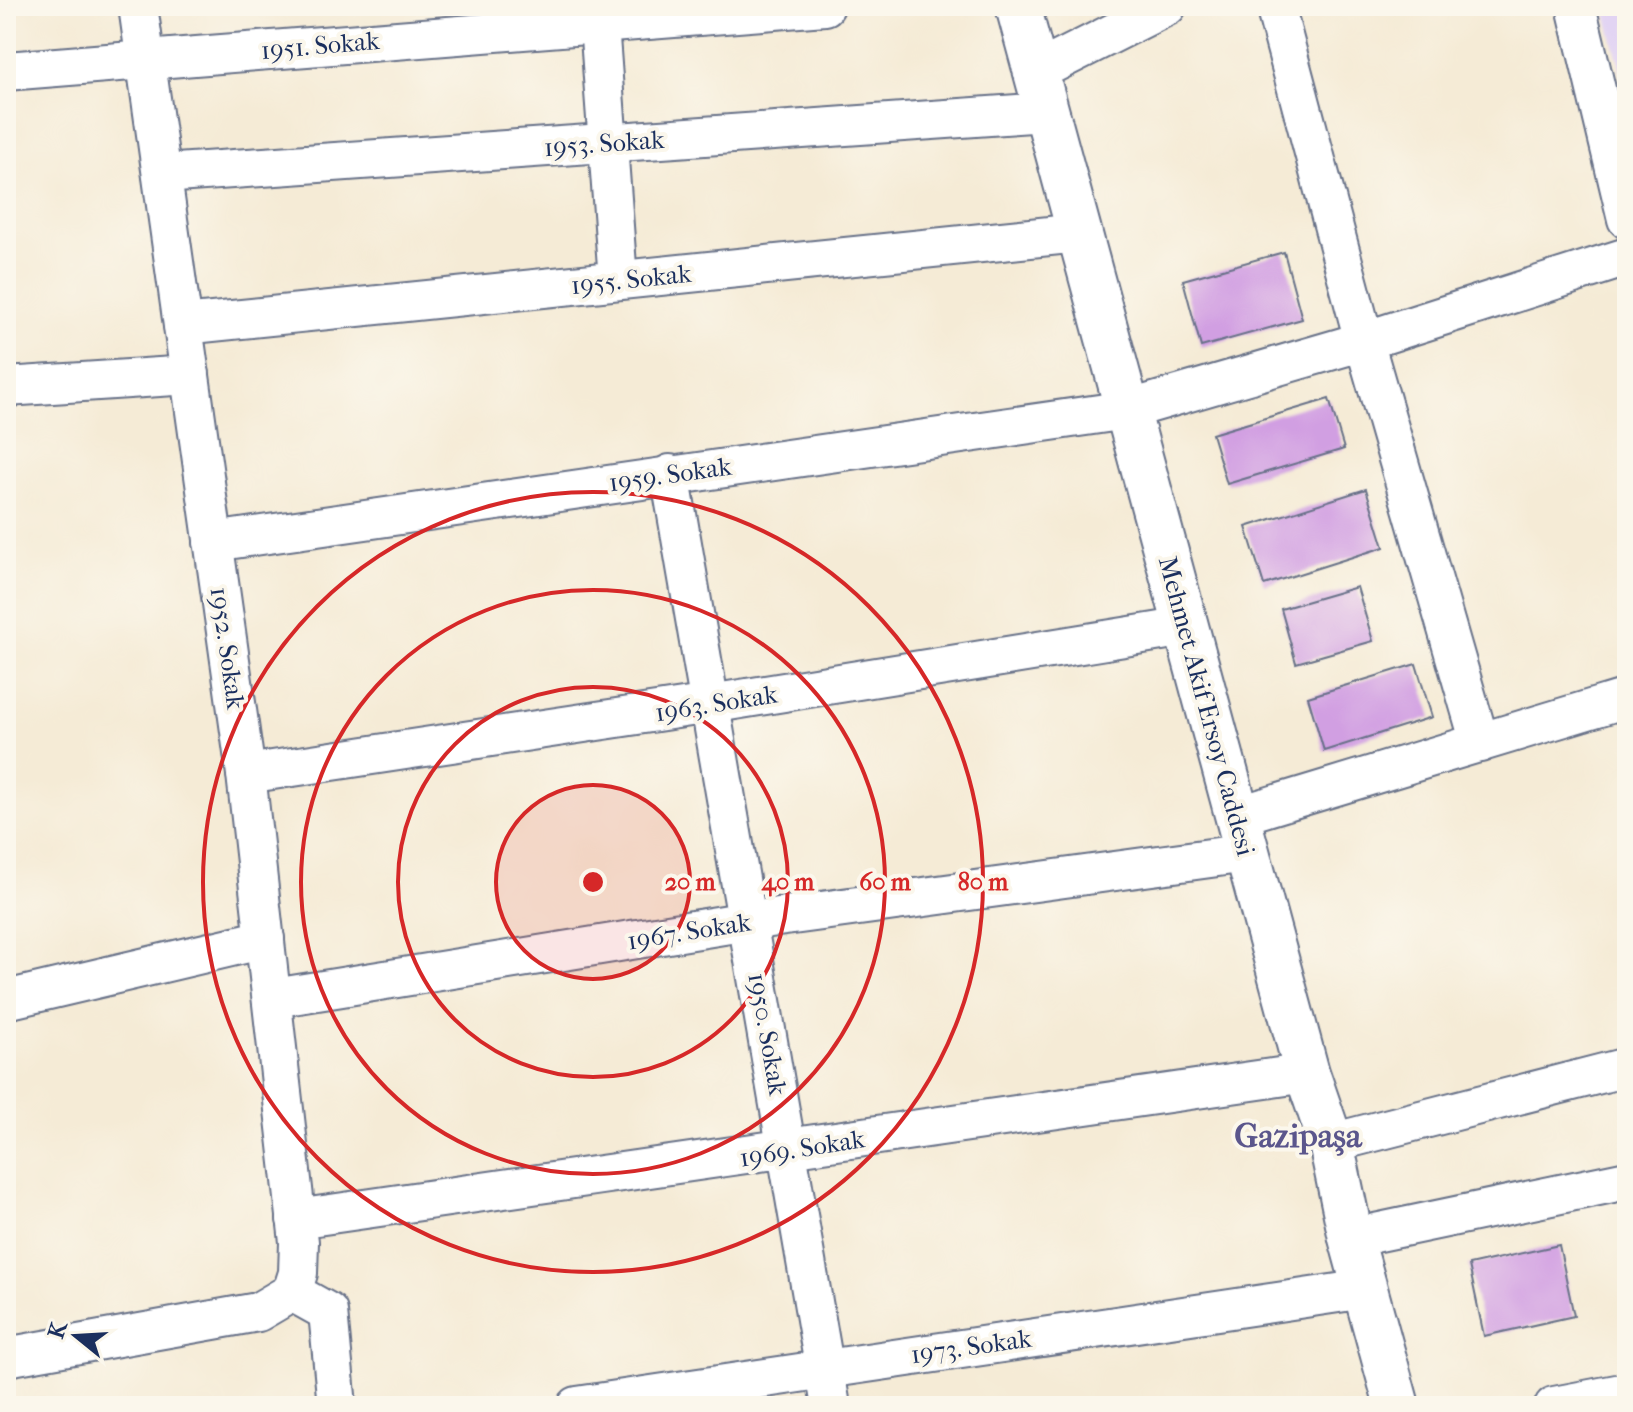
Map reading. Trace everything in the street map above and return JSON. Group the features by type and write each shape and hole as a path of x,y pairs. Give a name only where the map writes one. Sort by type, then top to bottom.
{"street":[{"name":"1952. Sokak","path":"138,6 246,774 274,998 296,1219 298,1273 292,1292"},
{"name":"1951. Sokak","path":"6,71 146,59 509,18 599,24 825,6"},
{"name":"Mehmet Akif Ersoy Caddesi","path":"1018,6 1307,1073 1331,1143 1351,1238 1397,1406"},
{"path":"1041,92 1167,6"},
{"path":"1275,6 1364,341 1480,743"},
{"path":"1576,6 1627,219"},
{"path":"599,24 618,280"},
{"name":"1953. Sokak","path":"162,174 608,143 1041,92"},
{"name":"1955. Sokak","path":"183,325 1079,233"},
{"name":"1959. Sokak","path":"213,542 1127,410 1364,341 1627,257"},
{"path":"6,387 190,375"},
{"name":"1950. Sokak","path":"670,474 831,1406"},
{"name":"1963. Sokak","path":"246,774 710,704 1186,627"},
{"name":"1967. Sokak","path":"274,998 748,921 1242,834 1480,743 1627,698"},
{"path":"6,1000 265,939"},
{"path":"1331,1143 1627,1067"},
{"name":"1969. Sokak","path":"296,1219 1307,1073"},
{"path":"1351,1238 1627,1180"},
{"name":"1973. Sokak","path":"577,1406 1365,1289"},
{"path":"6,1357 258,1312 292,1292 328,1312 337,1406"},
{"path":"1554,1406 1627,1392"}],"shaded area":[{"path":"1604,6 1627,6 1627,95"}],"building":[{"path":"1284,252 1302,319 1201,347 1183,280"},
{"path":"1329,399 1344,449 1227,484 1212,434"},
{"path":"1366,489 1384,547 1264,585 1246,527"},
{"path":"1357,587 1373,641 1296,663 1281,609"},
{"path":"1416,664 1432,717 1324,751 1308,697"},
{"path":"1559,1245 1574,1316 1484,1336 1469,1265"}],"district":[{"name":"Gazipaşa","path":"1298,1135"}]}
